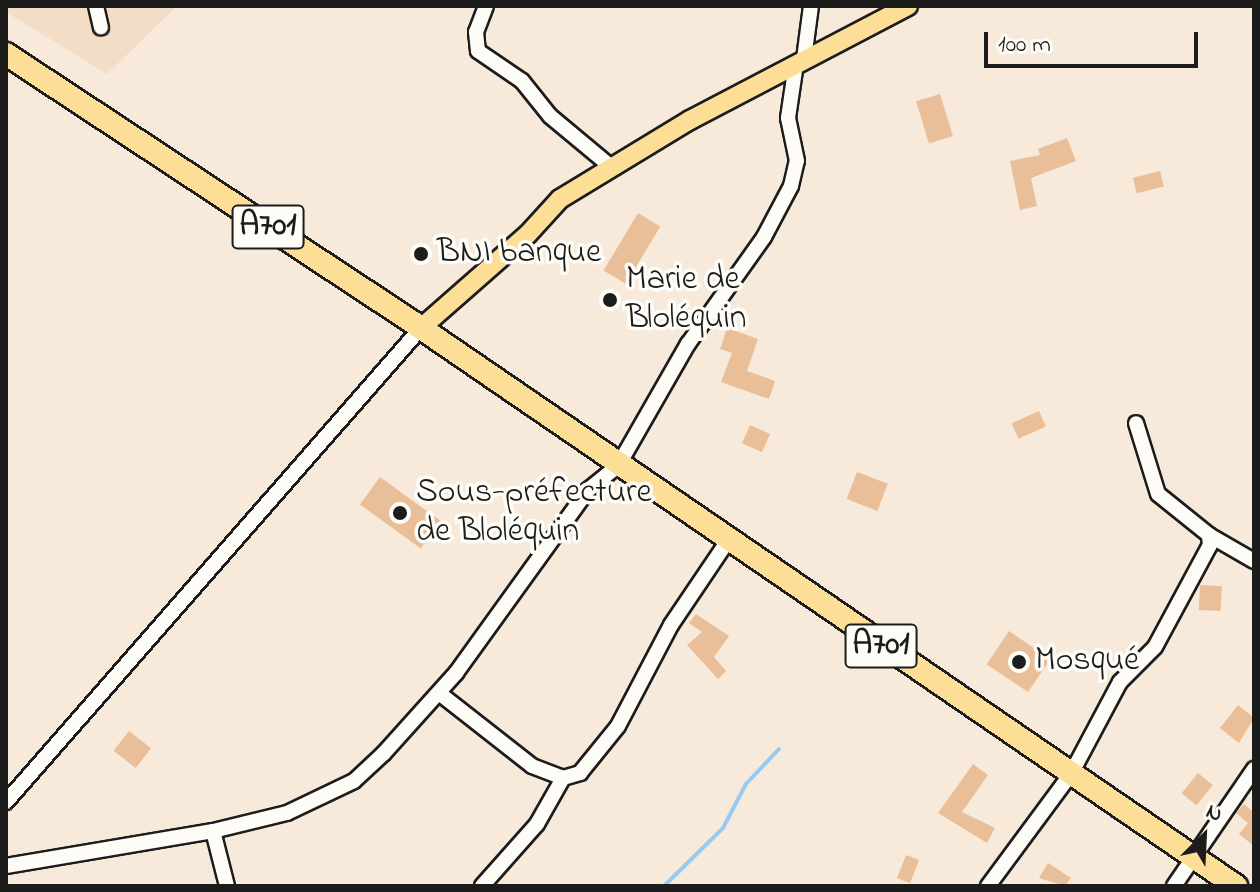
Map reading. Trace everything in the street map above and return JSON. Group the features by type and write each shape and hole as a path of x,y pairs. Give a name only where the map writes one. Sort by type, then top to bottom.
{"highway":[{"name":"A701","path":"6,54 421,328 727,542 1236,886"}],"main road":[{"path":"421,328 528,234 560,199 610,166 800,61 908,6"}],"street":[{"path":"96,6 101,27"},
{"path":"486,6 476,32 478,51 522,81 550,116 610,166"},
{"path":"6,866 213,831 287,813 354,781 439,693 588,490 618,466 688,344 764,237 791,186 797,161 788,118 811,6"},
{"path":"6,802 421,328"},
{"path":"1136,423 1158,494 1209,535 1254,561"},
{"path":"988,886 1071,774 1120,682 1155,647 1188,594 1210,545 1209,535"},
{"path":"439,693 512,752 563,778 580,773 607,742 671,625 727,542"},
{"path":"1174,886 1254,769"},
{"path":"482,886 537,824 563,778"},
{"path":"213,831 227,886"}],"shaded area":[{"path":"6,6 177,6 107,74 6,12"}],"building":[{"path":"940,94 953,136 929,143 916,101"},
{"path":"1067,138 1076,161 1031,178 1037,206 1020,210 1010,161 1040,155 1038,149"},
{"path":"1160,171 1164,187 1137,193 1133,178"},
{"path":"638,213 660,226 626,284 603,270"},
{"path":"727,328 758,339 747,371 775,381 769,399 721,382 732,353 720,349"},
{"path":"1039,411 1046,427 1019,439 1012,423"},
{"path":"750,425 770,434 762,452 742,443"},
{"path":"857,472 888,484 877,511 847,499"},
{"name":"Sous-préfecture de Bloléquin","path":"380,477 441,521 421,549 360,505"},
{"path":"1200,585 1222,586 1221,611 1199,610"},
{"path":"696,614 729,636 714,657 726,671 718,679 687,645 702,632 689,623"},
{"name":"Mosqué","path":"1009,631 1050,659 1028,692 987,664"},
{"path":"1238,705 1254,718 1239,743 1220,728"},
{"path":"129,731 151,748 136,768 114,751"},
{"path":"973,764 988,775 962,812 995,828 987,843 938,813"},
{"path":"1198,773 1213,785 1196,805 1182,793"},
{"path":"1244,804 1254,813 1254,846 1239,834 1248,823 1236,813"},
{"path":"906,855 919,860 910,883 897,878"},
{"path":"1048,863 1071,878 1065,886 1039,878"}],"waterway":[{"path":"664,886 723,828 746,784 779,749"}],"place":[{"name":"BNI banque","path":"421,254"},
{"name":"Marie de Bloléquin","path":"610,300"},
{"name":"Sous-préfecture de Bloléquin","path":"400,513"},
{"name":"Mosqué","path":"1019,662"}]}
